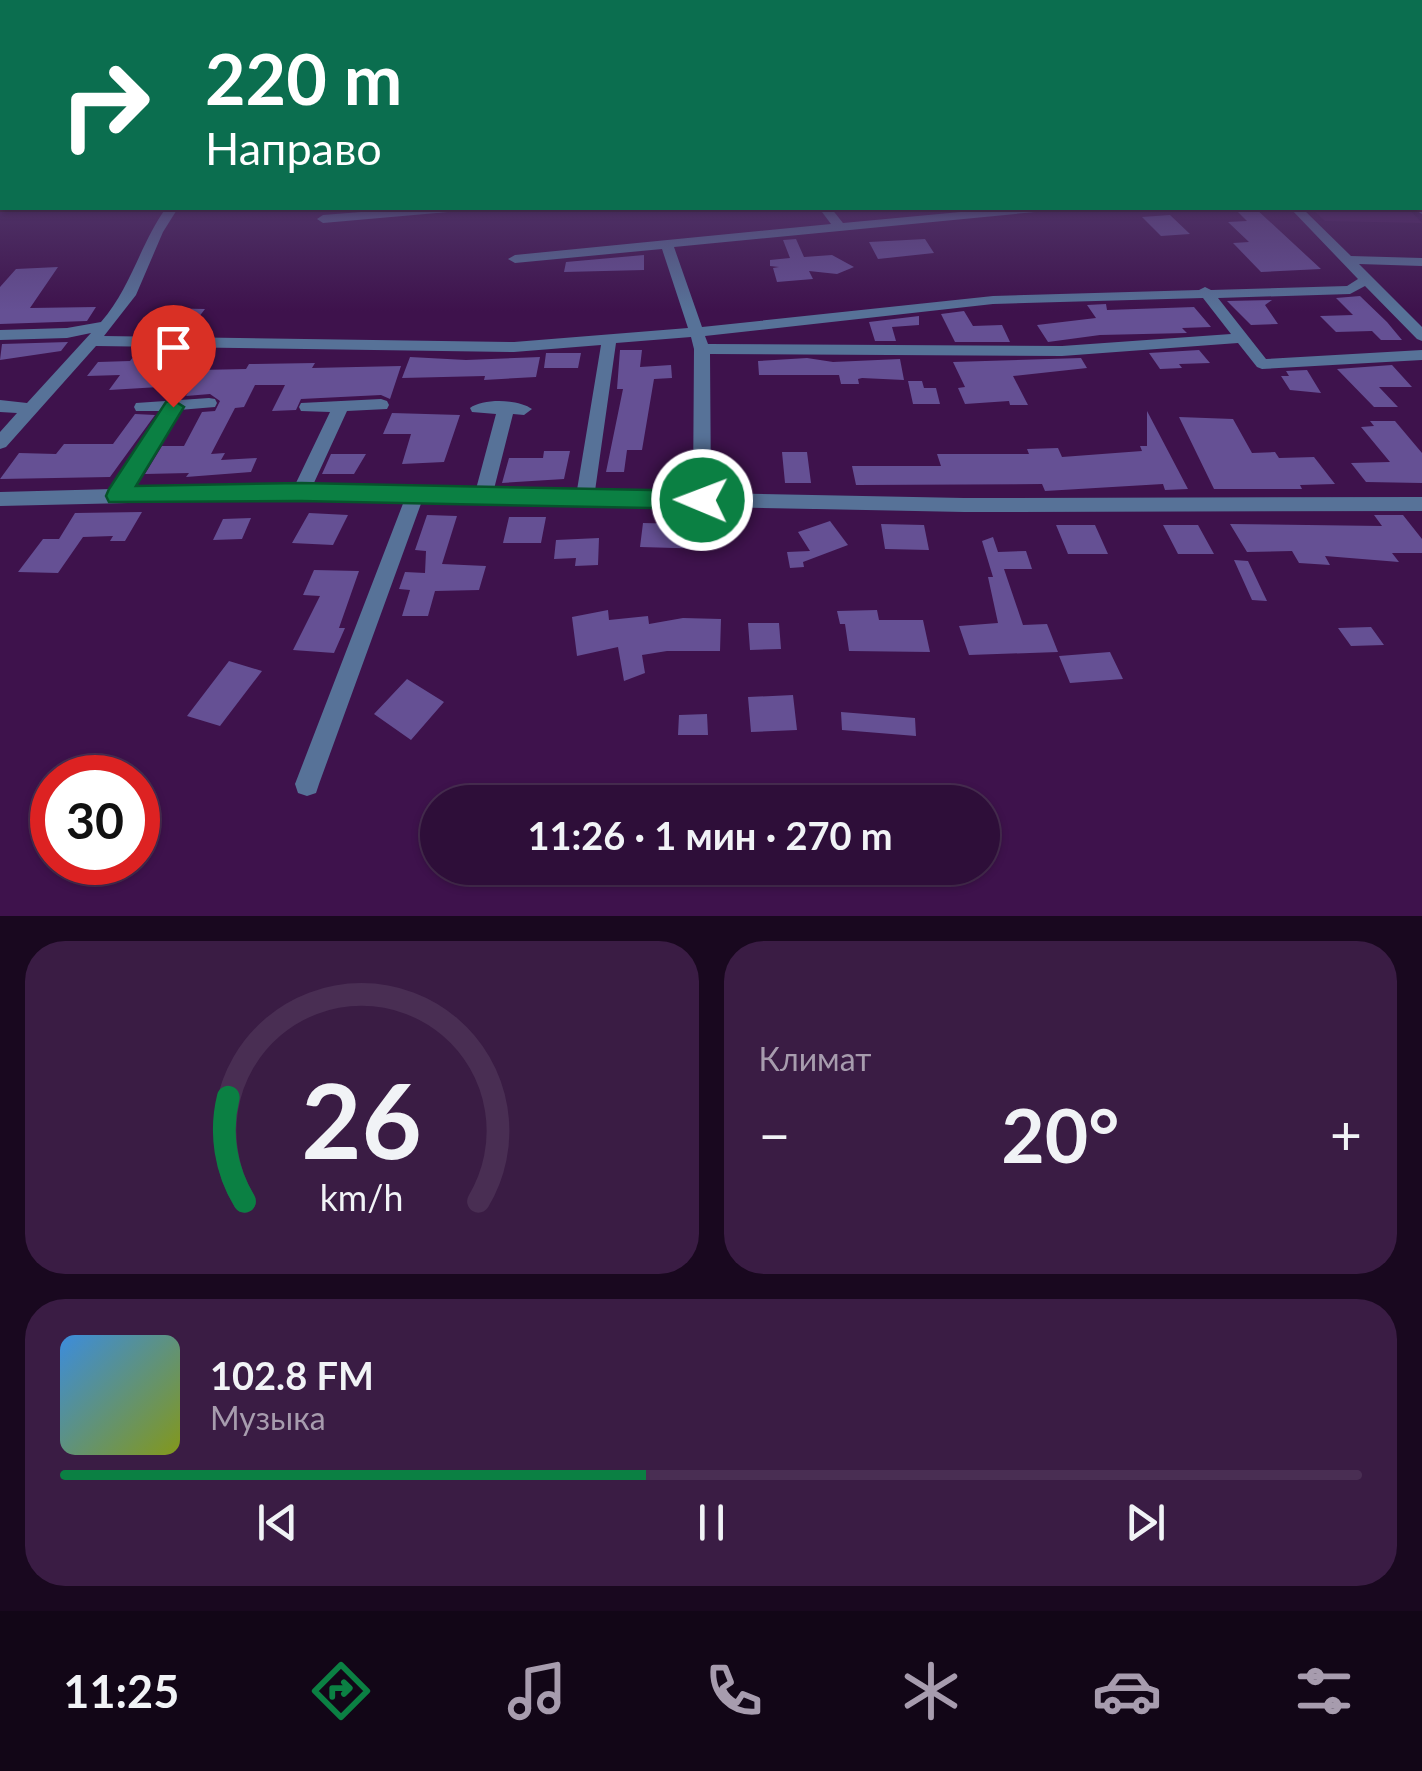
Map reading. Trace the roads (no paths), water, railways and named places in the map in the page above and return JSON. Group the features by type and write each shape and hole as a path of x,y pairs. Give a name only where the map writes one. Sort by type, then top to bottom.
{"street":[{"path":"0,444 108,326 133,292 160,225"},
{"path":"514,259 872,225"},
{"path":"1312,225 1422,336"},
{"path":"667,245 690,322 700,341 702,500"},
{"path":"1347,260 1422,262"},
{"path":"700,341 993,300 1350,290 1366,280"},
{"path":"1205,292 1262,364 1422,355"},
{"path":"0,336 67,333 108,326"},
{"path":"94,341 482,348 609,339 1025,352 1242,338"},
{"path":"585,497 609,339"},
{"path":"142,408 209,403"},
{"path":"307,407 380,405"},
{"path":"0,406 33,410"},
{"path":"118,496 173,407"},
{"path":"301,492 340,408"},
{"path":"478,408 515,409 483,496"},
{"path":"0,498 301,492 964,505 1422,504"},
{"path":"307,784 415,495"}]}
